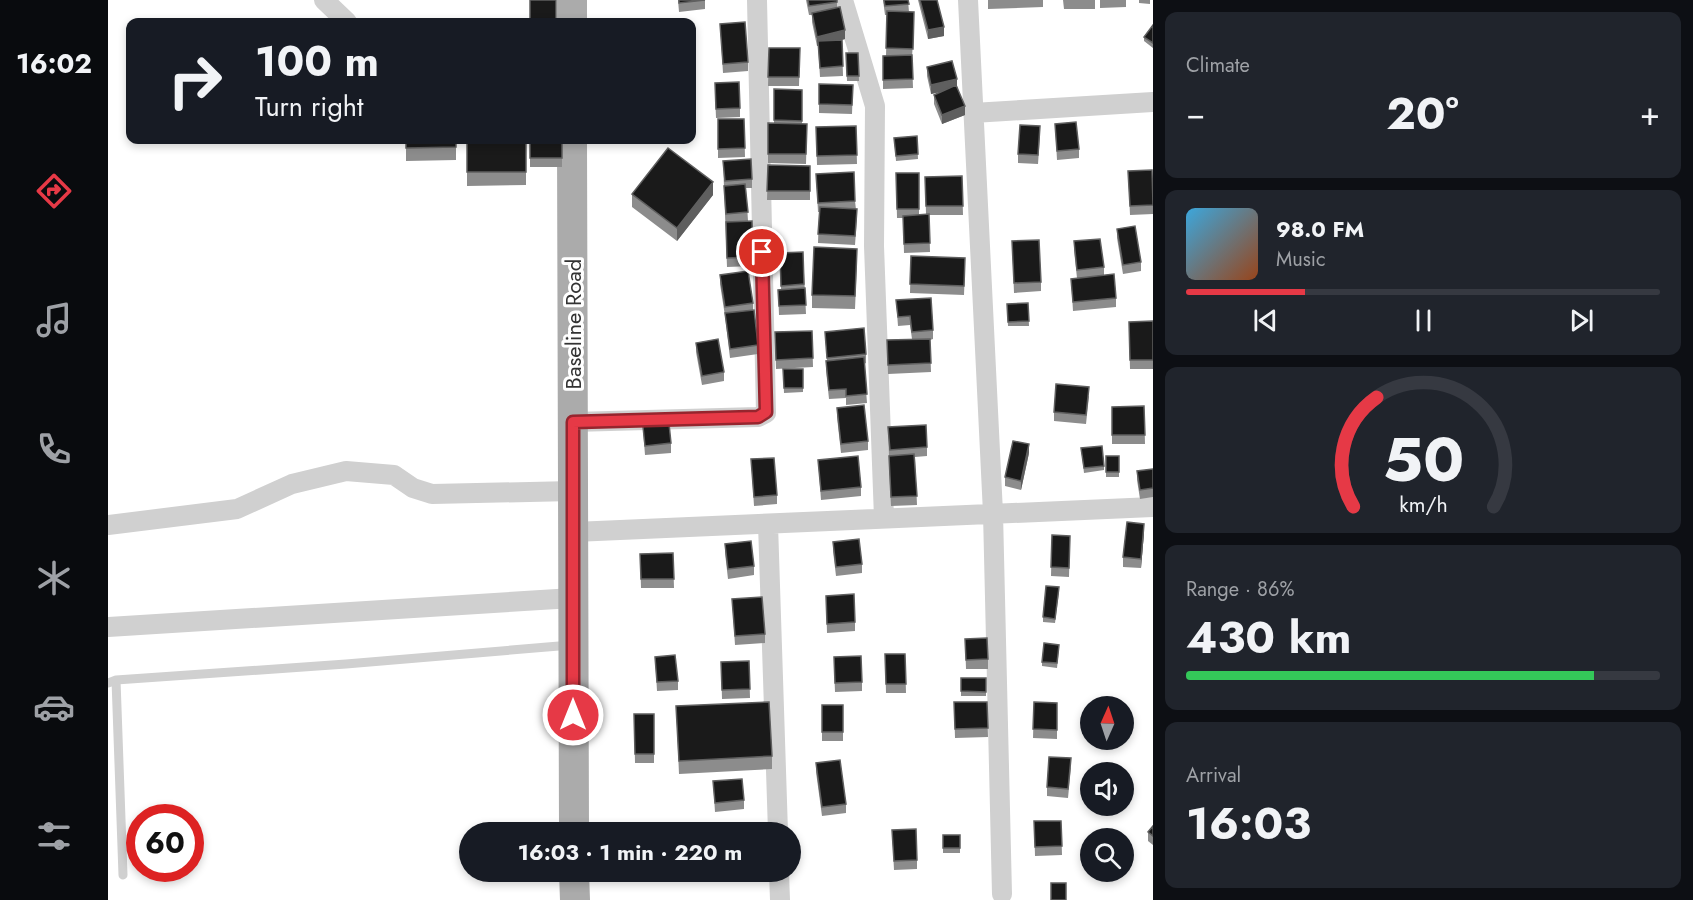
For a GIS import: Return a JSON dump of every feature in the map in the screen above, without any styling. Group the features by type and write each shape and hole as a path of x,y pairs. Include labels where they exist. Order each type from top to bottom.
{"main road":[{"path":"572,0 572,18"},
{"name":"Baseline Road","path":"572,144 574,822"},
{"path":"574,882 574,900"}],"street":[{"path":"324,0 343,18"},
{"path":"573,422 758,417 766,412 757,0"},
{"path":"843,0 875,106 874,246 884,518"},
{"path":"968,0 993,513 1002,894"},
{"path":"974,113 1153,102"},
{"path":"108,525 237,509 292,484 346,471 394,475 413,488 432,494 573,491"},
{"path":"574,532 1153,507"},
{"path":"768,524 778,822"},
{"path":"108,627 573,598"},
{"path":"779,882 780,900"}],"lane":[{"path":"123,875 112,682 573,645"}],"building":[{"path":"530,0 556,0 556,18 530,18"},
{"path":"679,0 705,0 679,3"},
{"path":"808,0 837,0 837,2 809,6"},
{"path":"884,0 908,0 909,4 885,6"},
{"path":"920,0 937,0 944,27 928,30"},
{"path":"840,7 845,30 817,37 812,13"},
{"path":"887,11 914,12 913,49 886,48"},
{"path":"745,22 748,62 723,64 720,24"},
{"path":"1153,25 1153,43 1144,37"},
{"path":"842,40 843,66 820,68 818,41"},
{"path":"769,48 800,48 799,77 768,77"},
{"path":"846,53 858,53 859,76 847,76"},
{"path":"912,55 913,79 883,80 883,56"},
{"path":"952,61 957,79 931,85 927,67"},
{"path":"739,82 740,108 716,109 715,83"},
{"path":"819,84 853,85 852,105 819,104"},
{"path":"956,85 965,106 942,115 934,95"},
{"path":"774,89 802,90 802,121 774,120"},
{"path":"718,119 744,119 745,148 718,149"},
{"path":"1076,122 1079,149 1057,151 1055,124"},
{"path":"768,123 807,124 806,154 768,154"},
{"path":"1020,125 1040,126 1038,155 1018,154"},
{"path":"856,126 857,155 817,156 816,127"},
{"path":"917,136 918,154 896,156 894,138"},
{"path":"406,144 456,144 456,147 406,148"},
{"path":"467,144 526,144 526,172 467,172"},
{"path":"530,144 562,144 562,158 530,158"},
{"path":"668,148 713,182 677,228 632,194"},
{"path":"751,159 752,179 725,181 723,161"},
{"path":"768,165 810,166 810,191 767,191"},
{"path":"1152,170 1153,205 1130,206 1128,171"},
{"path":"854,172 855,201 818,203 816,174"},
{"path":"896,173 919,173 919,209 897,209"},
{"path":"962,176 963,206 926,206 925,177"},
{"path":"745,184 748,212 726,214 724,186"},
{"path":"820,207 857,209 855,236 818,234"},
{"path":"929,214 930,243 904,244 903,216"},
{"path":"752,221 753,257 727,258 726,222"},
{"path":"1135,226 1141,262 1123,265 1117,229"},
{"path":"1100,239 1104,267 1077,270 1074,241"},
{"path":"1039,240 1041,282 1014,283 1012,241"},
{"path":"814,247 857,249 855,296 812,295"},
{"path":"803,252 804,284 781,286 780,253"},
{"path":"911,256 965,258 964,286 910,284"},
{"path":"748,271 753,303 725,307 720,275"},
{"path":"1114,274 1116,298 1073,302 1071,279"},
{"path":"805,288 806,305 779,306 778,290"},
{"path":"931,298 933,330 912,332 910,316 898,317 896,300"},
{"path":"1028,303 1029,321 1008,322 1007,304"},
{"path":"754,310 758,345 730,349 725,313"},
{"path":"1153,321 1153,360 1130,360 1129,322"},
{"path":"864,328 866,354 827,358 825,332"},
{"path":"812,331 813,358 776,360 775,332"},
{"path":"718,339 724,372 702,376 696,343"},
{"path":"930,339 931,363 888,365 887,340"},
{"path":"864,357 867,394 846,396 846,389 829,390 826,361"},
{"path":"783,369 803,369 803,388 784,388"},
{"path":"1056,384 1089,387 1086,415 1054,412"},
{"path":"864,405 868,441 841,444 837,408"},
{"path":"1144,406 1145,435 1112,435 1112,407"},
{"path":"668,414 671,443 645,446 642,417"},
{"path":"926,425 927,447 890,450 888,427"},
{"path":"1013,441 1029,444 1021,481 1005,477"},
{"path":"1102,446 1104,466 1084,468 1081,448"},
{"path":"914,454 917,496 891,497 889,456"},
{"path":"858,456 861,487 821,491 818,460"},
{"path":"1106,456 1119,456 1119,472 1106,472"},
{"path":"774,458 777,495 754,497 751,459"},
{"path":"1153,469 1153,488 1140,490 1137,471"},
{"path":"1127,522 1144,524 1141,559 1123,557"},
{"path":"1052,535 1070,536 1069,568 1051,567"},
{"path":"859,539 862,564 836,567 833,542"},
{"path":"751,541 754,566 728,569 725,544"},
{"path":"673,553 674,579 641,579 640,554"},
{"path":"1046,586 1059,587 1055,619 1043,617"},
{"path":"854,594 855,622 827,624 826,596"},
{"path":"762,597 765,634 735,636 732,599"},
{"path":"987,638 988,659 966,660 965,639"},
{"path":"1044,643 1059,645 1057,663 1042,662"},
{"path":"885,654 905,654 906,684 886,684"},
{"path":"675,655 678,681 657,682 655,657"},
{"path":"861,656 862,682 835,683 834,657"},
{"path":"749,661 750,689 722,690 721,662"},
{"path":"961,678 986,678 986,692 961,691"},
{"path":"769,702 772,756 679,761 676,706"},
{"path":"954,702 987,702 988,728 955,729"},
{"path":"1034,702 1057,703 1057,730 1033,729"},
{"path":"822,705 843,705 843,732 822,732"},
{"path":"634,714 654,714 654,754 635,754"},
{"path":"1049,757 1071,758 1068,789 1047,787"},
{"path":"840,760 846,804 822,807 816,763"},
{"path":"742,779 744,800 715,803 713,781"},
{"path":"1034,821 1061,821 1062,846 1035,847"},
{"path":"1153,826 1153,836 1148,832"},
{"path":"916,829 917,860 894,861 892,830"},
{"path":"943,835 960,835 960,848 943,848"},
{"path":"1051,883 1066,883 1066,900 1051,900"}],"route":[{"path":"573,715 573,422 758,417 766,412 762,252"}]}
